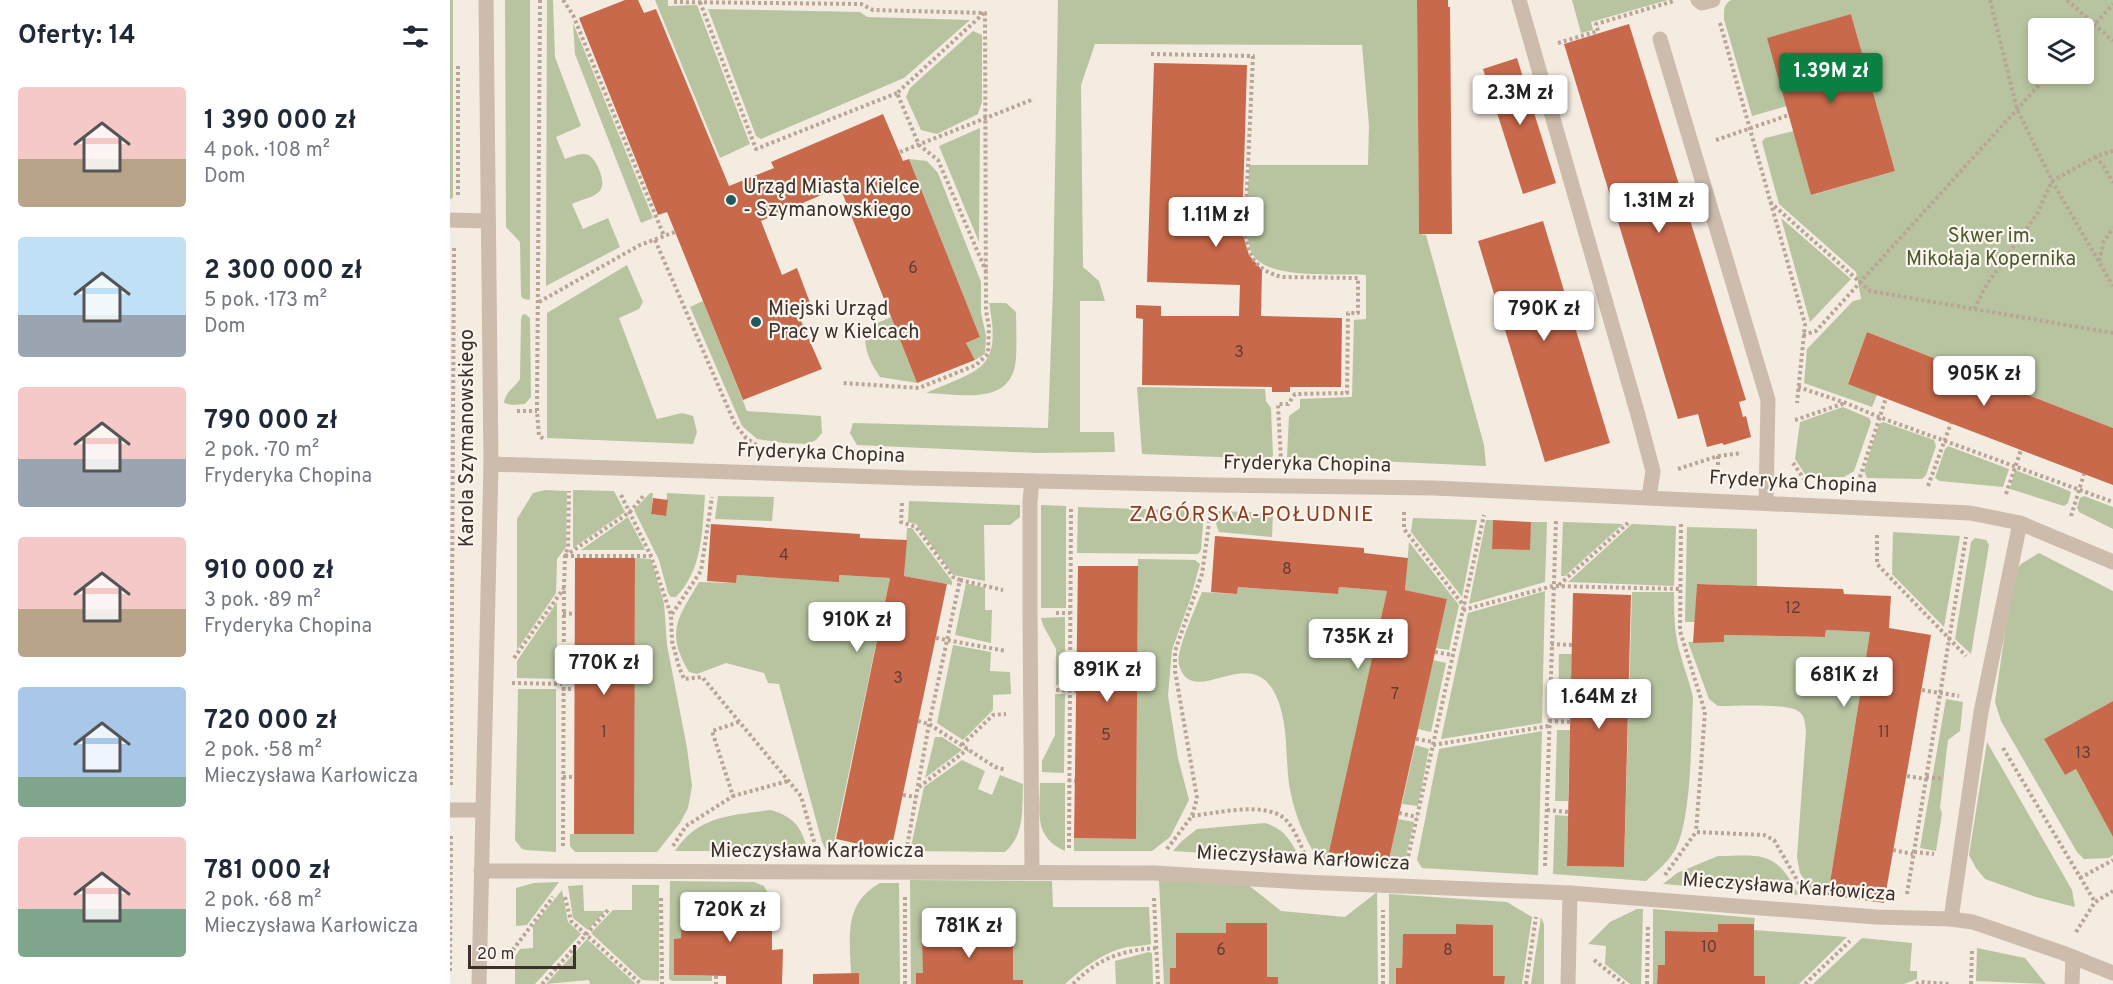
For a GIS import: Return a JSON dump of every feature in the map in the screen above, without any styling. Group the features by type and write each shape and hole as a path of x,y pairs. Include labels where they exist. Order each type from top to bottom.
{"street":[{"name":"Karola Szymanowskiego","path":"479,984 491,464 486,0"},
{"path":"1519,0 1653,471 1650,497"},
{"path":"1698,0 1702,3 1713,0"},
{"path":"1660,39 1768,400 1766,502"},
{"path":"454,220 488,221"},
{"name":"Fryderyka Chopina","path":"491,464 912,478 1434,488 1970,513 2020,523 2113,562"},
{"path":"1032,481 1030,501 1032,872"},
{"path":"1951,919 1981,712 2020,523"},
{"path":"450,810 482,810"},
{"name":"Mieczysława Karłowicza","path":"482,871 824,874 1155,873 1302,882 1570,893 1876,917 1951,919 1973,922 2113,973"},
{"path":"1568,984 1570,893"},
{"path":"2068,955 2072,984"}],"path":[{"path":"540,0 537,411 538,436 547,441"},
{"path":"563,0 573,15 664,236"},
{"path":"1533,50 1598,31 1596,24 1677,0"},
{"path":"1990,0 2017,109 2052,181 2113,286"},
{"path":"2067,0 2113,41"},
{"path":"674,2 861,4 873,10 985,13"},
{"path":"700,2 756,149 897,93 985,13"},
{"path":"2095,24 2113,4"},
{"path":"843,383 919,388 976,365 988,354 985,13"},
{"path":"1720,22 1805,324 1794,430"},
{"path":"1151,54 1253,56 1245,231 1250,253 1258,265 1271,274 1282,277 1358,278 1358,313 1348,313 1347,393 1295,394 1288,404 1278,404 1281,466"},
{"path":"451,789 454,220 458,58"},
{"path":"1803,335 1816,331 2040,84"},
{"path":"897,93 919,145 938,160 987,273"},
{"path":"900,152 1034,99"},
{"path":"1716,140 1789,115"},
{"path":"1974,309 1987,284 2037,214 2052,181 2113,151"},
{"path":"2095,158 2103,165 2113,183"},
{"path":"1770,201 1870,291 2113,333"},
{"path":"2099,261 2104,241 2113,228"},
{"path":"539,303 640,245 675,232"},
{"path":"655,240 735,424 746,438 760,448"},
{"path":"1798,387 2113,502"},
{"path":"1857,484 1886,398"},
{"path":"1795,420 1846,403"},
{"path":"515,411 537,411"},
{"path":"453,412 461,412"},
{"path":"1928,486 1951,423"},
{"path":"2006,494 2021,450"},
{"path":"1677,479 1678,469 1718,456 1719,479"},
{"path":"1790,459 1806,482"},
{"path":"2070,518 2084,474"},
{"path":"563,857 563,613 565,556 568,547 569,485"},
{"path":"618,488 651,556 671,615 672,641 684,679 702,676 801,796 816,848"},
{"path":"565,556 630,512 649,490"},
{"path":"902,496 901,522 916,527 953,577 985,586"},
{"path":"671,615 701,571 712,502"},
{"path":"1068,855 1071,502"},
{"path":"1177,837 1192,816 1197,798 1175,671 1175,651 1202,574 1212,506"},
{"path":"1404,511 1404,529 1464,608"},
{"path":"1405,871 1485,513"},
{"path":"1544,869 1551,645 1556,585 1556,516"},
{"path":"1556,585 1633,519"},
{"path":"1668,872 1696,832 1705,712 1680,631 1681,520"},
{"path":"1877,527 1877,564 1964,654"},
{"path":"1906,896 1964,549"},
{"path":"565,556 651,556"},
{"path":"905,857 929,724 960,580"},
{"path":"1464,608 1556,585 1679,589"},
{"path":"510,663 564,588"},
{"path":"563,613 575,614"},
{"path":"1071,616 1077,616"},
{"path":"936,638 1030,654"},
{"path":"1551,645 1572,645"},
{"path":"1435,652 1453,655"},
{"path":"510,683 562,686 574,689"},
{"path":"1069,690 1076,691"},
{"path":"1922,690 1955,695"},
{"path":"1981,712 2095,902"},
{"path":"962,745 993,715"},
{"path":"918,721 929,724 995,767 1014,772"},
{"path":"733,796 712,731 740,722"},
{"path":"1416,739 1434,744 1549,723 1570,722"},
{"path":"918,788 968,749"},
{"path":"1906,776 1944,779"},
{"path":"563,777 574,777"},
{"path":"1068,780 1075,781"},
{"path":"686,826 733,796 788,781"},
{"path":"903,795 916,797"},
{"path":"1192,816 1254,810 1271,811 1284,819 1294,831 1310,866"},
{"path":"1547,810 1568,812"},
{"path":"1399,813 1417,817"},
{"path":"450,972 451,831"},
{"path":"1696,832 1764,835 1774,840 1792,870"},
{"path":"1893,850 1913,854"},
{"path":"2080,878 2113,860"},
{"path":"1154,889 1158,984"},
{"path":"2068,955 2095,902 2113,891"},
{"path":"905,892 905,984"},
{"path":"509,956 556,893"},
{"path":"565,893 571,921 641,984"},
{"path":"662,896 662,984"},
{"path":"1383,906 1383,984"},
{"path":"1526,984 1538,906"},
{"path":"542,984 608,910"},
{"path":"1647,984 1648,920"},
{"path":"1805,984 1851,940"},
{"path":"1971,984 1972,941"},
{"path":"1073,984 1100,963 1118,954 1156,948"},
{"path":"716,976 716,984"},
{"path":"1916,984 1920,982 1950,984"}],"green space":[{"path":"450,0 453,0 453,198 450,199"},
{"path":"505,0 530,0 530,299 528,300 522,298 521,295 520,242 506,227"},
{"path":"547,0 553,0 555,57 581,126 556,137 565,159 580,154 591,157 597,165 602,181 599,192 572,204 583,229 608,218 620,247 546,286"},
{"path":"655,0 668,0 668,6 697,5 750,144 720,158"},
{"path":"1058,0 1417,0 1419,234 1426,235 1484,445 1486,466 1287,457 1289,416 1300,408 1300,399 1352,397 1354,320 1366,319 1366,275 1301,274 1268,267 1256,259 1250,248 1247,228 1249,165 1368,165 1369,126 1362,45 1095,44 1081,85 1083,267 1099,281 1105,301 1080,301 1080,432 1114,432 1115,452 1037,453 857,445 850,433 853,423 1048,428"},
{"path":"1572,0 1668,0 1591,22 1593,30 1581,33"},
{"name":"Skwer im. Mikołaja Kopernika","path":"1731,0 2113,0 2113,428 1867,332 1848,383 1877,395 1872,407 1804,383 1807,349 1853,301 1861,299 1856,272 1779,204 1762,142 1765,138 1794,131 1812,195 1895,171 1851,14 1768,38 1787,106 1752,116 1724,19 1724,8"},
{"path":"708,9 860,12 867,17 970,20 904,78 761,139 756,136"},
{"path":"573,23 653,218 641,223 575,54"},
{"path":"973,31 982,35 982,102 978,114 937,134 921,130 906,97 910,88"},
{"path":"980,128 979,242 939,146"},
{"path":"909,159 927,161 938,173 981,282 981,313 986,335 985,354 975,360 966,343 980,337"},
{"path":"1781,218 1851,279 1810,322"},
{"path":"627,265 643,302 639,309 619,318 657,419 682,413 693,416 697,432 693,444 547,438 547,313"},
{"path":"703,301 747,411 821,416 822,433 816,440 807,444 757,439 742,426 690,307"},
{"path":"989,303 1006,303 1016,312 1016,358 1013,374 1006,384 995,391 983,394 926,393 974,372 983,364 989,355 992,342"},
{"path":"525,314 530,318 531,397 525,404 512,405 504,403 506,395 520,379 521,320 522,315"},
{"path":"891,317 917,383 880,377 870,360 865,342 866,328"},
{"path":"1137,387 1265,389 1266,401 1271,408 1273,456 1269,459 1142,454"},
{"path":"1843,407 1869,418 1871,422 1854,471 1844,477 1811,477 1805,474 1795,459 1800,422"},
{"path":"1883,422 1934,440 1936,446 1926,475 1922,479 1867,478 1864,471 1879,424"},
{"path":"1948,446 2009,469 2003,487 1940,481 1935,478"},
{"path":"2015,470 2071,492 2068,503 2064,506 2010,489"},
{"path":"545,490 567,491 566,547 557,559 556,593 517,650 517,519 533,493"},
{"path":"573,490 614,491 625,512 573,548"},
{"path":"650,493 653,493 651,514 666,516 667,493 705,495 700,549 692,574 676,597 671,597 668,593 659,560 634,510"},
{"path":"718,496 774,497 772,521 715,519"},
{"path":"2084,496 2113,507 2113,529 2079,512 2077,508 2080,498"},
{"path":"909,501 1020,505 1020,517 1010,525 984,525 985,581 953,575 916,524 908,522"},
{"path":"1041,505 1066,506 1066,608 1041,608"},
{"path":"1078,507 1204,511 1201,550 1198,554 1077,553"},
{"path":"1219,511 1273,513 1272,537 1219,532 1216,516"},
{"path":"628,517 645,550 581,550"},
{"path":"1413,518 1477,520 1462,597 1411,532"},
{"path":"1486,520 1493,520 1492,549 1529,550 1531,522 1547,522 1545,582 1469,604"},
{"path":"1563,522 1623,524 1565,576 1561,576"},
{"path":"1632,524 1676,526 1674,586 1568,582"},
{"path":"1687,527 1757,529 1757,586 1697,584 1695,622 1685,622"},
{"path":"907,528 912,528 952,581 952,585 904,576"},
{"path":"1893,532 1960,536 1944,627 1892,574"},
{"path":"1975,538 1986,540 1989,545 1971,654 1955,639 1971,542"},
{"path":"1409,542 1459,605 1449,650 1436,648 1447,599 1405,590"},
{"path":"2039,553 2113,591 2113,701 2044,739 2065,775 2076,769 2113,837 2113,855 2109,858 2084,859 2077,852 2001,721 1995,702 2013,575 2021,564"},
{"path":"635,558 651,559 664,603 667,645 692,786 688,808 680,823 657,852 575,852 570,846 570,834 633,834"},
{"path":"1138,559 1195,560 1200,564 1172,650 1168,696 1178,758 1189,800 1170,837 1152,851 1074,851 1074,838 1136,839"},
{"path":"737,575 839,581 839,575 890,578 832,852 826,850 822,842 779,684 768,683 764,673 726,663 697,674 689,672 677,646 676,635 680,616 699,582 736,583"},
{"path":"966,583 985,588 985,610 992,610 991,643 955,635"},
{"path":"1238,587 1338,594 1339,587 1387,591 1330,852 1369,860 1368,865 1319,860 1309,843 1296,814 1291,794 1282,712 1273,690 1262,678 1249,673 1196,682 1186,677 1179,665 1183,640 1202,592 1237,594"},
{"path":"1545,591 1542,723 1441,739 1468,613"},
{"path":"1632,592 1674,592 1677,638 1693,698 1690,777 1681,836 1669,859 1646,881 1553,874 1555,815 1568,816 1567,866 1624,867"},
{"path":"557,602 557,679 517,678 517,661"},
{"path":"1065,617 1065,685 1056,685 1056,649 1041,618"},
{"path":"1826,630 1870,632 1828,895 1811,892 1800,873 1797,857 1806,732 1802,715 1792,708 1783,707 1718,706 1709,699 1688,642 1723,642 1724,635 1825,637"},
{"path":"953,645 991,652 990,671 1010,672 1011,694 993,695 993,710 963,740 937,723"},
{"path":"1559,654 1572,654 1570,714 1558,714"},
{"path":"1433,660 1446,663 1431,732 1418,729"},
{"path":"518,689 556,689 556,852 522,849 515,840"},
{"path":"1055,694 1065,694 1064,773 1042,772 1042,761 1055,735"},
{"path":"1946,699 1963,702 1960,731 1948,740 1940,808 1942,813 1936,851 1920,848"},
{"path":"1557,730 1570,730 1568,801 1555,801"},
{"path":"1542,731 1538,875 1422,868 1417,860 1439,749"},
{"path":"935,737 942,737 962,750 925,778"},
{"path":"1987,742 2072,890 2075,907 2036,897 1985,879 1969,855"},
{"path":"1415,745 1429,749 1418,806 1402,804"},
{"path":"962,760 985,771 978,789 992,795 1000,775 1023,784 1021,821 1016,838 1005,852 910,851 924,787"},
{"path":"1040,783 1065,783 1065,851 1048,839 1040,823"},
{"path":"771,810 786,816 796,824 808,851 675,851 694,830 705,824 730,816"},
{"path":"1398,819 1414,822 1404,865 1388,864"},
{"path":"1265,823 1287,836 1300,859 1173,851 1197,829"},
{"path":"1747,855 1767,859 1783,870 1799,895 1663,884 1677,873 1718,856"},
{"path":"910,880 1052,881 1053,907 1149,907 1151,944 1118,949 1086,967 1065,984 1023,984 1023,980 1013,980 1013,928 974,928 974,937 923,937 923,973 916,973 916,984 911,984"},
{"path":"1159,880 1247,884 1281,911 1345,917 1377,892 1378,984 1278,984 1278,977 1267,977 1226,933 1176,934 1176,968 1170,969 1170,984 1164,984"},
{"path":"670,881 754,882 764,886 770,897 734,897 734,906 682,906 681,938 674,939 674,975 712,976 712,981 672,981 669,979"},
{"path":"559,882 527,925 516,926 516,888 534,883"},
{"path":"880,883 899,883 900,984 859,984 859,974 851,973 851,922 860,901 868,891"},
{"path":"583,885 584,911 605,911 588,930 573,918 568,886"},
{"path":"632,885 659,885 659,981 642,980 591,933 613,910 632,910"},
{"path":"562,890 568,922 581,934 535,984 515,984 515,957 520,949 533,948 533,926"},
{"path":"1389,894 1507,902 1532,917 1522,984 1504,984 1504,976 1493,976 1493,925 1456,924 1456,934 1403,934 1402,968 1396,968 1396,984 1389,984"},
{"path":"1637,909 1643,909 1641,984 1630,984 1605,964 1606,946 1588,944 1610,922"},
{"path":"1653,909 1755,918 1754,924 1718,924 1718,932 1665,931 1665,965 1658,965 1657,984 1653,984"},
{"path":"1541,917 1544,924 1544,984 1531,984"},
{"path":"1754,930 1847,937 1799,984 1765,984 1765,976 1754,976"},
{"path":"1862,938 1912,943 1910,971 1917,971 1917,979 1904,984 1813,984"},
{"path":"587,939 636,984 590,984 589,980 546,984"},
{"path":"1977,948 2025,958 2046,984 1976,981"},
{"path":"1152,953 1153,984 1116,984 1115,961"}],"building":[{"name":"Urząd Miasta Kielce - Szymanowskiego","path":"625,0 638,0 644,13 656,9 729,186 774,168 771,162 883,114 903,161 909,159 980,337 966,343 975,360 917,383 840,187 761,221 782,275 797,268 812,308 798,314 822,369 743,400 667,212 658,215 579,18"},
{"path":"1417,0 1448,0 1448,7 1450,7 1452,234 1419,234"},
{"path":"1851,14 1895,171 1811,195 1767,38"},
{"path":"1629,24 1746,400 1739,402 1743,417 1746,416 1751,437 1724,445 1722,443 1707,447 1698,414 1678,419 1564,44"},
{"path":"1517,58 1556,183 1523,194 1483,69"},
{"path":"1154,63 1247,65 1242,232 1249,255 1262,270 1261,316 1342,318 1341,387 1290,387 1290,392 1272,392 1272,387 1142,385 1143,319 1136,318 1136,305 1161,306 1161,316 1239,316 1240,285 1147,282"},
{"path":"1543,221 1610,443 1545,462 1478,241"},
{"path":"1867,332 2113,428 2113,485 1848,384"},
{"path":"653,498 668,500 666,516 651,514"},
{"path":"1493,520 1531,522 1530,550 1492,549"},
{"path":"711,524 860,534 860,538 907,540 904,576 947,584 891,851 836,839 890,578 839,575 839,582 737,575 736,583 707,581"},
{"path":"1215,536 1364,548 1364,553 1408,558 1405,590 1447,599 1388,864 1329,852 1387,591 1339,587 1338,594 1238,587 1237,594 1211,592"},
{"path":"575,558 635,558 634,834 574,834"},
{"path":"1078,566 1138,566 1136,839 1074,838"},
{"path":"1697,584 1843,589 1844,594 1891,596 1889,628 1931,635 1884,903 1828,895 1870,632 1826,630 1825,637 1724,635 1724,642 1693,643"},
{"path":"1573,593 1631,595 1624,867 1567,866"},
{"path":"2113,701 2113,837 2076,769 2065,775 2044,739"},
{"path":"734,897 772,897 772,950 783,949 782,984 726,984 726,976 674,975 674,939 681,938 682,906 734,906"},
{"path":"1226,923 1267,923 1267,977 1278,977 1278,984 1170,984 1170,968 1176,968 1176,933 1226,933"},
{"path":"1456,924 1493,925 1493,976 1505,976 1504,984 1396,984 1396,968 1402,968 1403,934 1456,934"},
{"path":"1718,924 1754,924 1754,976 1765,976 1765,984 1657,984 1658,965 1665,965 1665,931 1718,932"},
{"path":"974,928 1013,928 1013,980 1023,980 1023,984 916,984 916,973 923,973 922,937 974,937"},
{"path":"859,973 859,984 813,984 813,974"}],"place":[{"name":"Urząd Miasta Kielce - Szymanowskiego","path":"731,200"},
{"name":"Miejski Urząd Pracy w Kielcach","path":"756,322"}],"district":[{"name":"ZAGÓRSKA-POŁUDNIE","path":"1252,515"}]}
